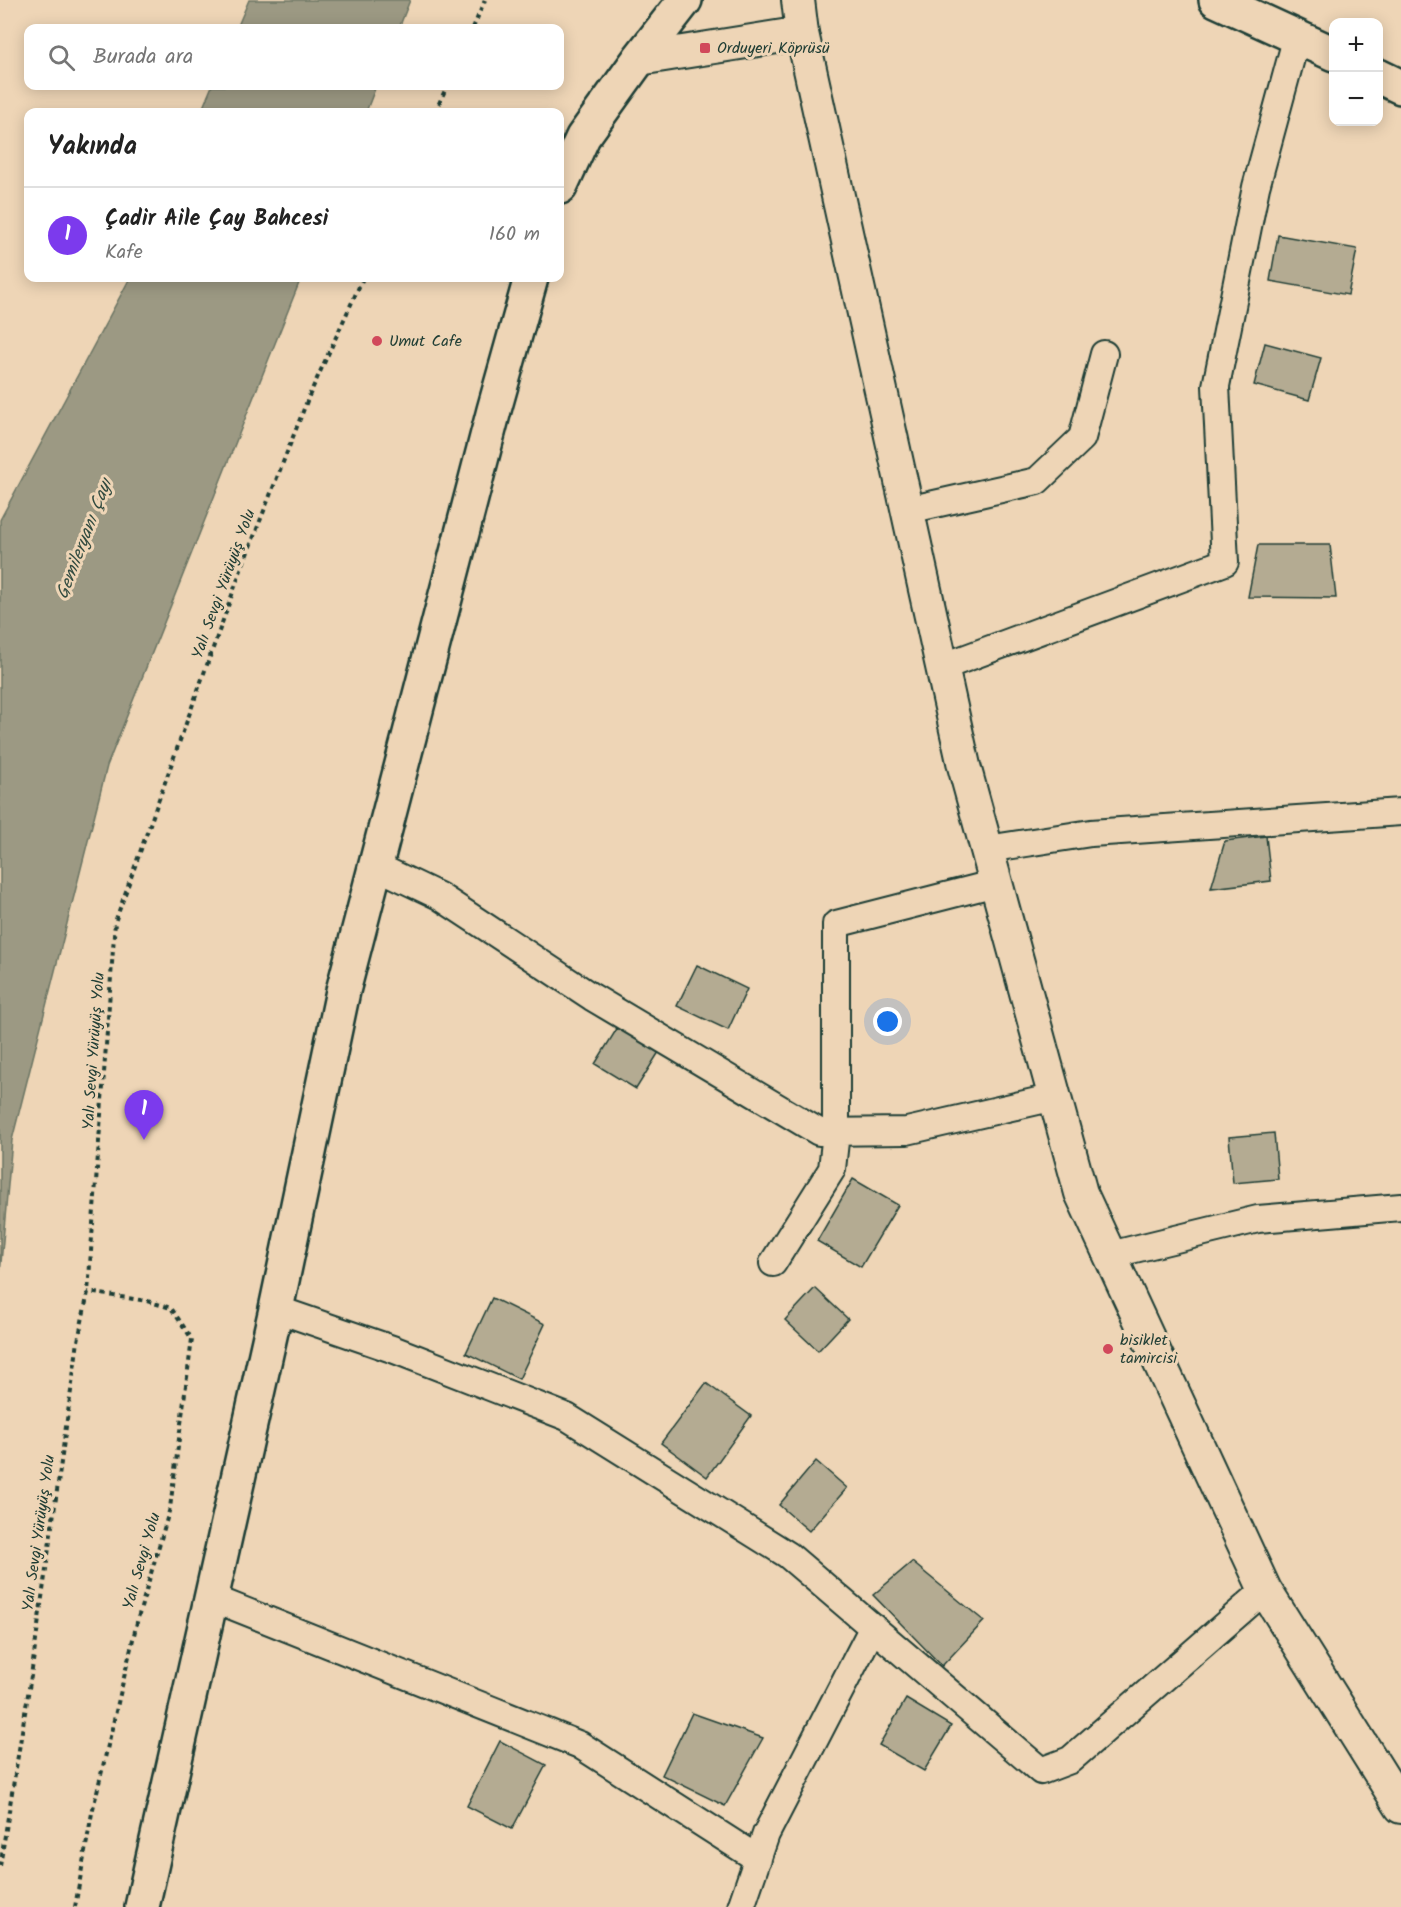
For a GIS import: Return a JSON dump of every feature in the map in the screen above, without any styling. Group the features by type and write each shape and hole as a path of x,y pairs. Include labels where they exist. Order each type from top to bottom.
{"main road":[{"path":"564,178 583,137 685,0"},
{"path":"1216,0 1329,52"},
{"path":"1383,78 1401,87"},
{"path":"142,1907 276,1309 343,991 491,421 530,282"}],"street":[{"path":"798,0 802,33 964,766 1081,1193 1265,1590 1401,1807"},
{"path":"639,59 802,33"},
{"path":"942,667 1225,562 1216,387 1256,187 1297,36"},
{"path":"908,510 1037,481 1082,438 1104,354"},
{"path":"987,849 1091,833 1401,812"},
{"path":"376,866 439,896 592,997 819,1132 907,1131 1055,1097"},
{"path":"773,1263 832,1169 836,1132 836,924 996,883"},
{"path":"1110,1255 1258,1220 1401,1207"},
{"path":"276,1309 395,1350 567,1417 788,1555 1041,1771 1070,1760 1265,1590"},
{"path":"212,1598 580,1745 758,1858"},
{"path":"741,1907 766,1834 873,1627"}],"path":[{"path":"475,24 485,0"},
{"path":"437,108 445,90"},
{"name":"Yalı Sevgi Yürüyüş Yolu","path":"0,1866 31,1676 78,1341 88,1292 115,922 242,567 309,396 361,282"},
{"name":"Yalı Sevgi Yolu","path":"75,1907 92,1813 138,1618 170,1508 192,1339 171,1308 147,1300 88,1292"}],"water":[{"path":"249,0 410,0 401,24 239,24"},
{"path":"210,90 374,90 368,108 203,108"},
{"name":"Gemileryanı Çayı","path":"128,282 299,282 107,766 12,1140 0,1274 0,520"}],"building":[{"path":"1278,235 1357,249 1348,295 1270,281"},
{"path":"1265,343 1321,358 1309,400 1254,385"},
{"path":"1258,545 1330,545 1336,598 1248,597"},
{"path":"1266,836 1271,881 1211,888 1225,841"},
{"path":"697,965 747,989 728,1030 677,1006"},
{"path":"618,1027 659,1052 636,1089 595,1064"},
{"path":"1274,1133 1278,1179 1233,1183 1229,1137"},
{"path":"853,1179 898,1205 861,1267 817,1241"},
{"path":"815,1288 848,1319 818,1351 785,1320"},
{"path":"492,1298 545,1324 519,1379 466,1353"},
{"path":"706,1383 751,1416 707,1477 661,1443"},
{"path":"816,1461 847,1488 809,1531 779,1505"},
{"path":"912,1562 984,1621 942,1666 873,1595"},
{"path":"906,1699 951,1726 924,1771 879,1745"},
{"path":"692,1713 763,1738 725,1806 662,1775"},
{"path":"500,1741 546,1765 512,1829 467,1806"}],"place":[{"name":"Orduyeri Köprüsü","path":"705,48"},
{"name":"Umut Cafe","path":"377,341"},
{"name":"Çadir Aile Çay Bahcesi","path":"144,1140"},
{"name":"bisiklet tamircisi","path":"1108,1349"}]}
